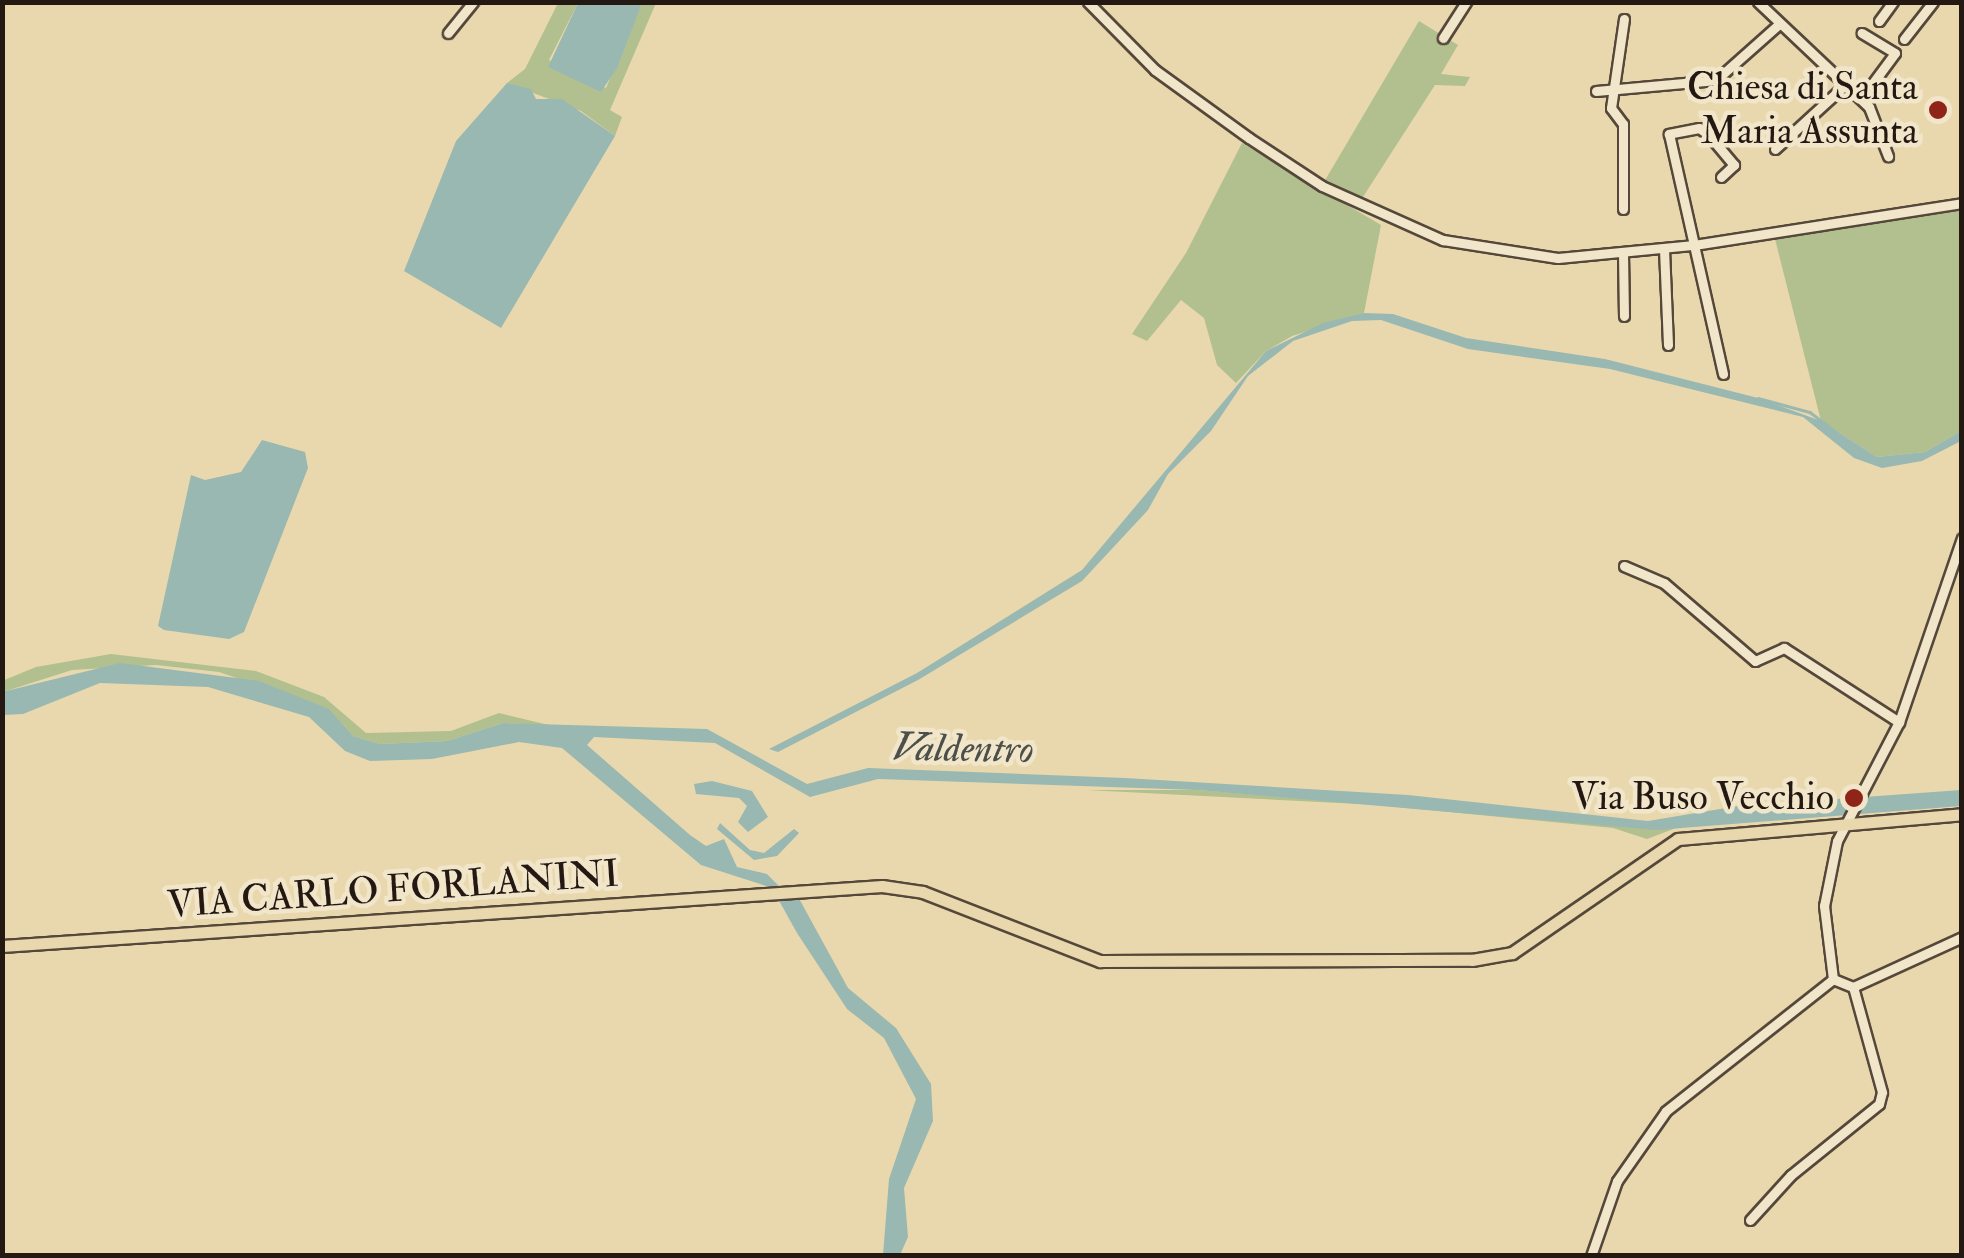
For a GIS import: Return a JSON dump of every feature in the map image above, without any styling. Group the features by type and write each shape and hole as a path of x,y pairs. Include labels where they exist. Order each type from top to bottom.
{"main road":[{"path":"1846,820 1962,814"},
{"name":"VIA CARLO FORLANINI","path":"2,946 781,893 910,889 1100,961 1472,960 1512,953 1668,842 1846,820"}],"street":[{"path":"448,34 473,2"},
{"path":"1088,2 1155,70 1322,186 1443,240 1518,256 1623,253 1694,246 1962,204"},
{"path":"1443,38 1466,2"},
{"path":"1758,2 1874,114 1888,156"},
{"path":"1879,21 1892,2"},
{"path":"1904,40 1933,2"},
{"path":"1623,209 1623,124 1611,108 1624,19"},
{"path":"1596,91 1716,80 1778,25"},
{"path":"1860,99 1895,53 1862,33"},
{"path":"1775,148 1845,85"},
{"path":"1722,176 1734,165 1708,134 1699,128 1669,134 1723,374"},
{"path":"1664,249 1668,345"},
{"path":"1623,253 1624,316"},
{"path":"1832,979 1824,906 1846,820 1900,722 1962,538"},
{"path":"1624,566 1664,582 1755,661 1784,648 1900,722"},
{"path":"1832,979 1852,987 1962,937"},
{"path":"1591,1256 1617,1181 1666,1111 1832,979"},
{"path":"1750,1220 1791,1175 1879,1104 1882,1092 1852,987"}],"green space":[{"path":"558,3 578,3 549,60 606,88 642,3 656,3 610,110 622,117 615,136 581,111 507,83 525,69"},
{"path":"1419,21 1458,45 1441,74 1470,77 1465,86 1435,85 1361,200 1324,182"},
{"path":"1242,143 1381,225 1364,313 1292,336 1266,351 1236,383 1217,365 1204,318 1181,300 1147,341 1132,334 1186,253"},
{"path":"1961,208 1961,431 1925,452 1877,457 1821,421 1775,239"},
{"path":"111,654 256,671 324,697 366,733 451,731 499,713 553,726 503,723 447,741 380,744 353,736 328,709 219,672 156,665 72,670 3,692 2,681 36,667"},
{"path":"1086,790 1197,790 1676,828 1647,839 1613,828 1377,805"}],"water":[{"path":"578,3 642,3 617,68 601,92 548,67"},
{"path":"507,83 531,89 536,99 562,99 615,136 501,328 404,271 456,141"},
{"path":"1364,313 1393,314 1466,338 1605,359 1758,398 1821,421 1877,457 1925,452 1961,431 1961,441 1922,461 1882,468 1854,458 1803,417 1610,369 1468,349 1381,320 1352,321 1293,341 1248,376 1211,431 1168,474 1148,510 1082,581 918,680 778,752 769,749 917,673 1082,570 1266,351 1323,323"},
{"path":"262,440 305,452 308,468 244,632 229,639 164,630 158,626 191,475 205,480 241,472"},
{"path":"120,663 259,681 329,709 353,736 380,744 447,741 503,723 707,729 807,784 868,768 1125,778 1408,795 1648,821 1738,806 1961,790 1961,806 1656,830 1197,790 878,779 810,797 715,743 594,737 587,745 690,835 706,846 724,839 737,867 767,874 779,886 766,886 701,865 562,748 519,742 432,759 370,761 345,751 309,717 208,687 100,683 23,714 3,715 2,692"},
{"path":"712,781 752,791 768,817 748,832 738,822 747,806 739,798 696,794 694,784"},
{"path":"720,823 750,850 764,853 794,829 799,833 777,856 754,860 717,829"},
{"path":"796,893 848,988 896,1028 931,1084 933,1121 904,1188 908,1237 900,1255 883,1255 889,1179 916,1099 884,1038 847,1009 777,897"}],"waterway":[{"path":"1758,398 1810,412 1844,438"}],"place":[{"name":"Chiesa di Santa Maria Assunta","path":"1938,110"},
{"name":"Via Buso Vecchio","path":"1854,798"}],"water label":[{"name":"Valdentro","path":"963,749"}]}
